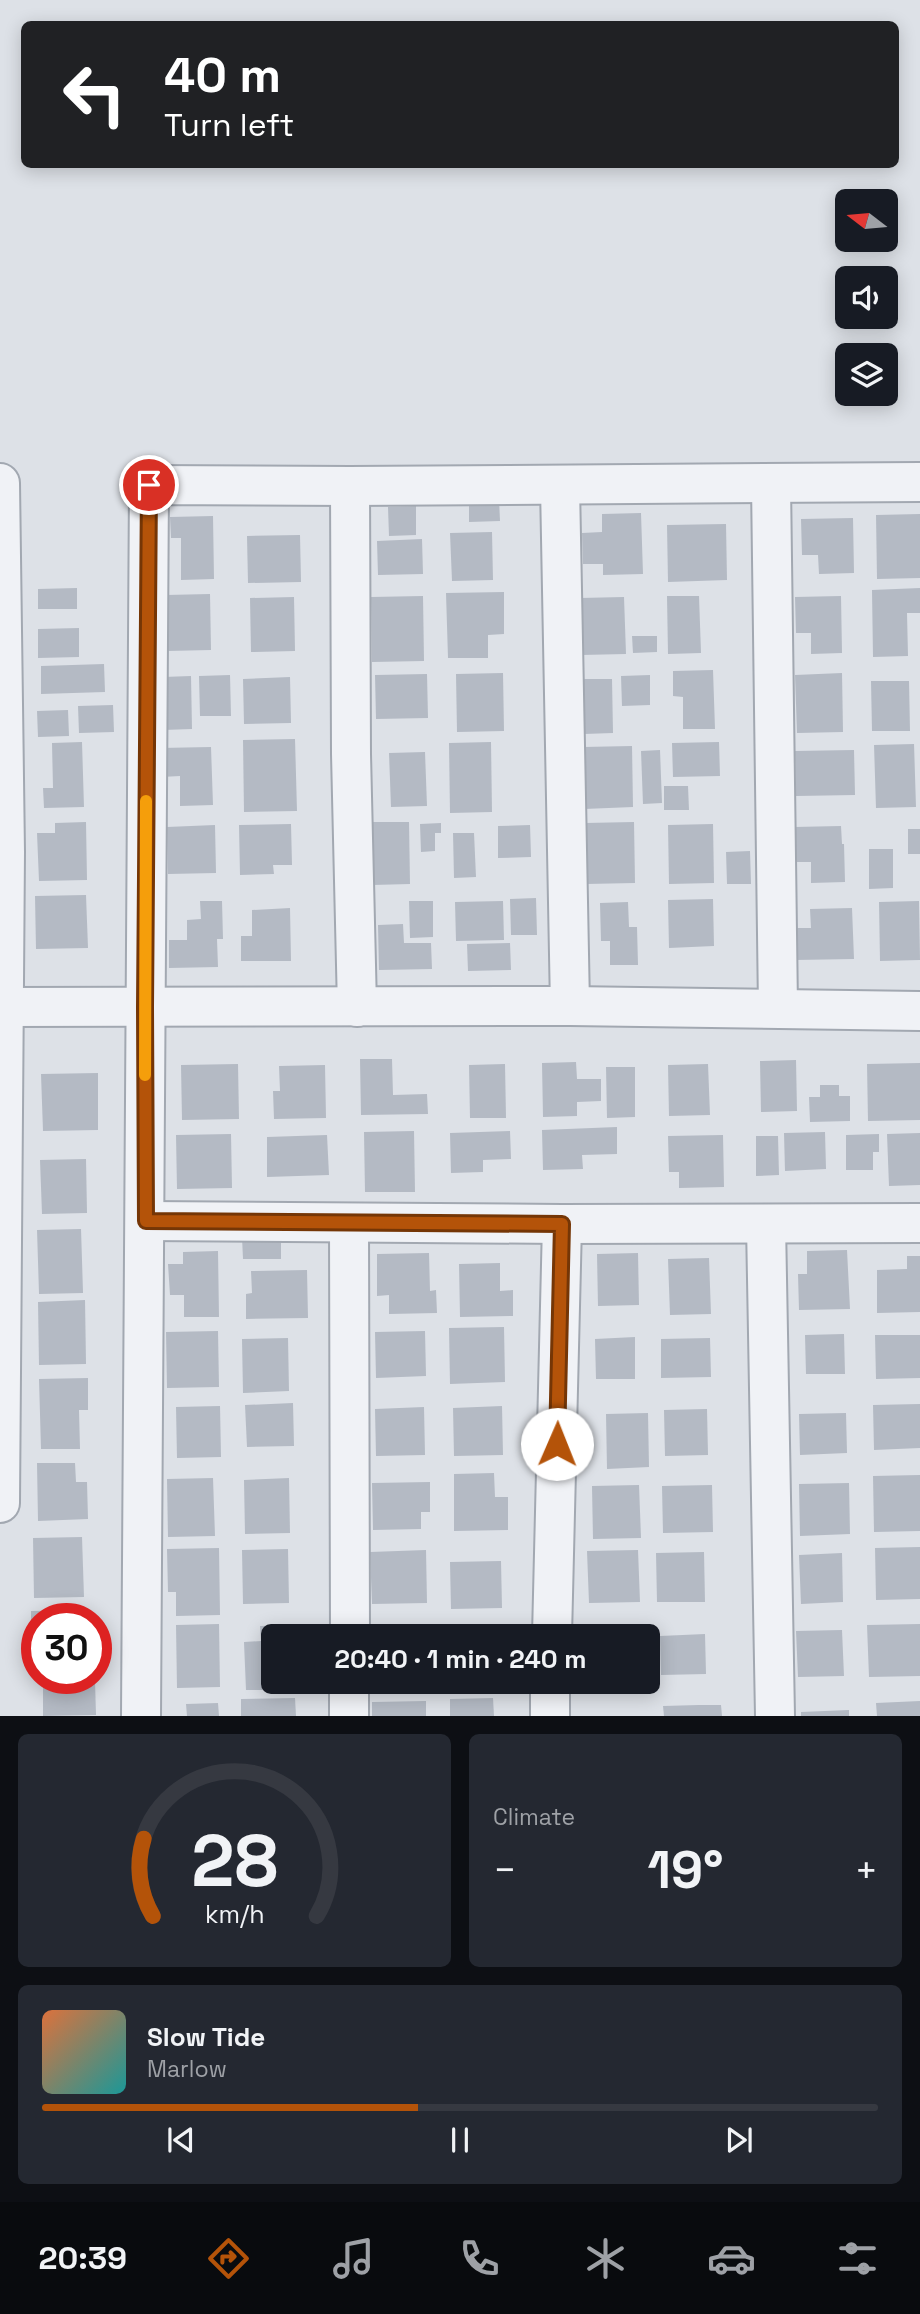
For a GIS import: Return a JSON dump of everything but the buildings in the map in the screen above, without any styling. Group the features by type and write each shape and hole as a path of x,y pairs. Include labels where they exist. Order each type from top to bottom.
{"street":[{"path":"141,1716 149,485 560,486 920,482"},
{"path":"0,483 3,852 0,1503"},
{"path":"771,484 778,1008"},
{"path":"350,486 351,754 357,1007"},
{"path":"560,486 570,1006"},
{"path":"3,1007 570,1006 920,1011"},
{"path":"146,1221 920,1223"},
{"path":"349,1223 350,1624"},
{"path":"552,1624 562,1224"},
{"path":"766,1224 775,1716"},
{"path":"349,1694 349,1716"},
{"path":"550,1694 550,1716"}],"slow traffic":[{"path":"145,1075 146,801"}],"route":[{"path":"149,485 146,1221 562,1224 557,1444"}]}
